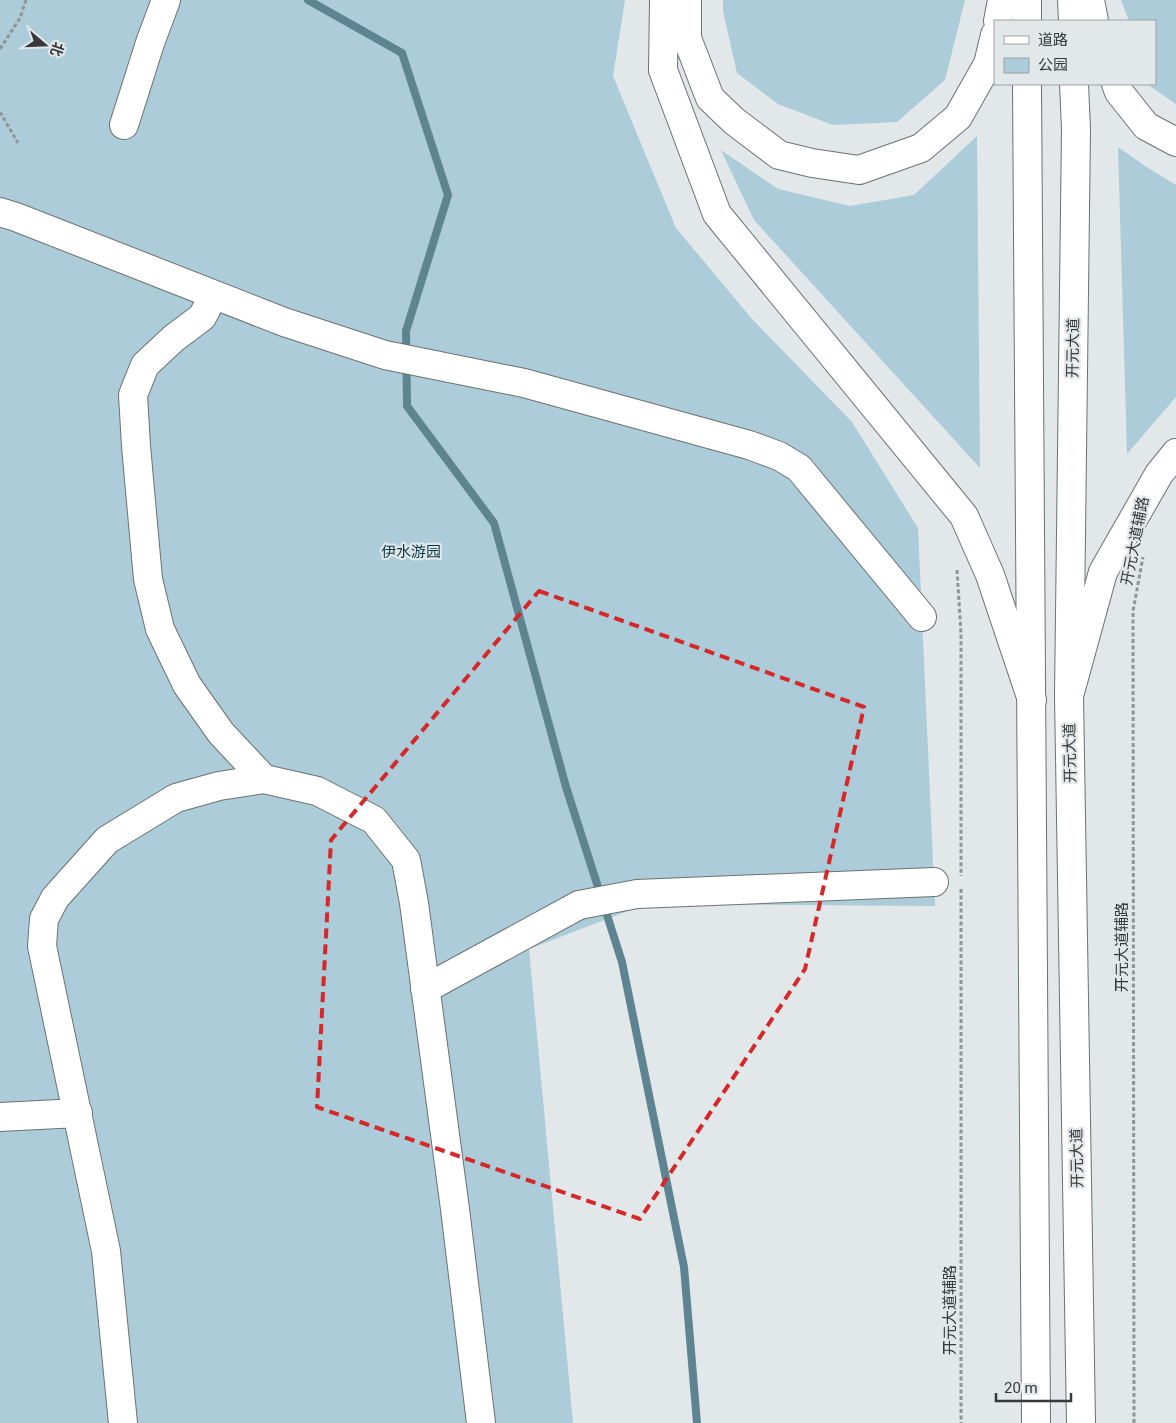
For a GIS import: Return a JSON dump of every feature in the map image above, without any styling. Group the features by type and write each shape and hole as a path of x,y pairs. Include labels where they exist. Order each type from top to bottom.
{"main road":[{"path":"124,124 166,0"},
{"path":"664,0 663,70 717,214 964,516 990,575 1032,700"},
{"path":"687,0 687,38 710,98 734,121 779,155 812,163 859,170 921,148 958,117 988,64 994,39"},
{"path":"998,20 1002,0"},
{"path":"1027,0 1027,20"},
{"path":"1072,0 1073,20"},
{"path":"1090,0 1094,20"},
{"path":"1027,85 1036,1423"},
{"name":"开元大道","path":"1074,85 1076,129 1069,696 1081,1423"},
{"path":"1116,85 1119,92 1146,126 1176,142"},
{"path":"0,212 284,322 385,355 524,383 749,445 779,456 799,468 922,617"},
{"path":"214,295 202,316 174,338 145,365 133,395 148,579 160,629 187,684 221,733 264,779"},
{"path":"1069,696 1103,572 1159,474 1176,453"},
{"path":"123,1423 106,1251 42,946 44,919 55,898 107,840 176,798 219,786 264,779 317,791 374,820 406,860 426,989 482,1423"},
{"path":"426,989 579,905 625,895 934,882"},
{"path":"0,1117 78,1113"}],"path":[{"path":"0,49 20,18 26,0"},
{"path":"0,112 18,143"},
{"name":"开元大道辅路","path":"1134,1423 1133,611 1144,552"},
{"name":"开元大道辅路","path":"957,564 960,633 961,1423"}],"highlighted area":[{"path":"539,591 864,707 805,969 640,1219 317,1107 331,840"}],"green space":[{"name":"伊水游园","path":"0,0 625,0 613,76 676,228 752,319 852,422 918,528 935,906 646,904 529,949 573,1423 0,1423"},
{"path":"723,0 965,0 945,80 897,122 833,125 778,104 737,73 723,11"},
{"path":"1121,0 1176,0 1176,104 1150,85 1156,85 1156,20 1129,20"},
{"path":"977,136 980,468 754,220 721,150 778,189 850,206 914,195"},
{"path":"1118,147 1176,185 1176,397 1127,454"}],"waterway":[{"path":"308,0 402,53 448,195 406,331 407,406 494,523 566,787 622,962 684,1267 697,1423"}]}
